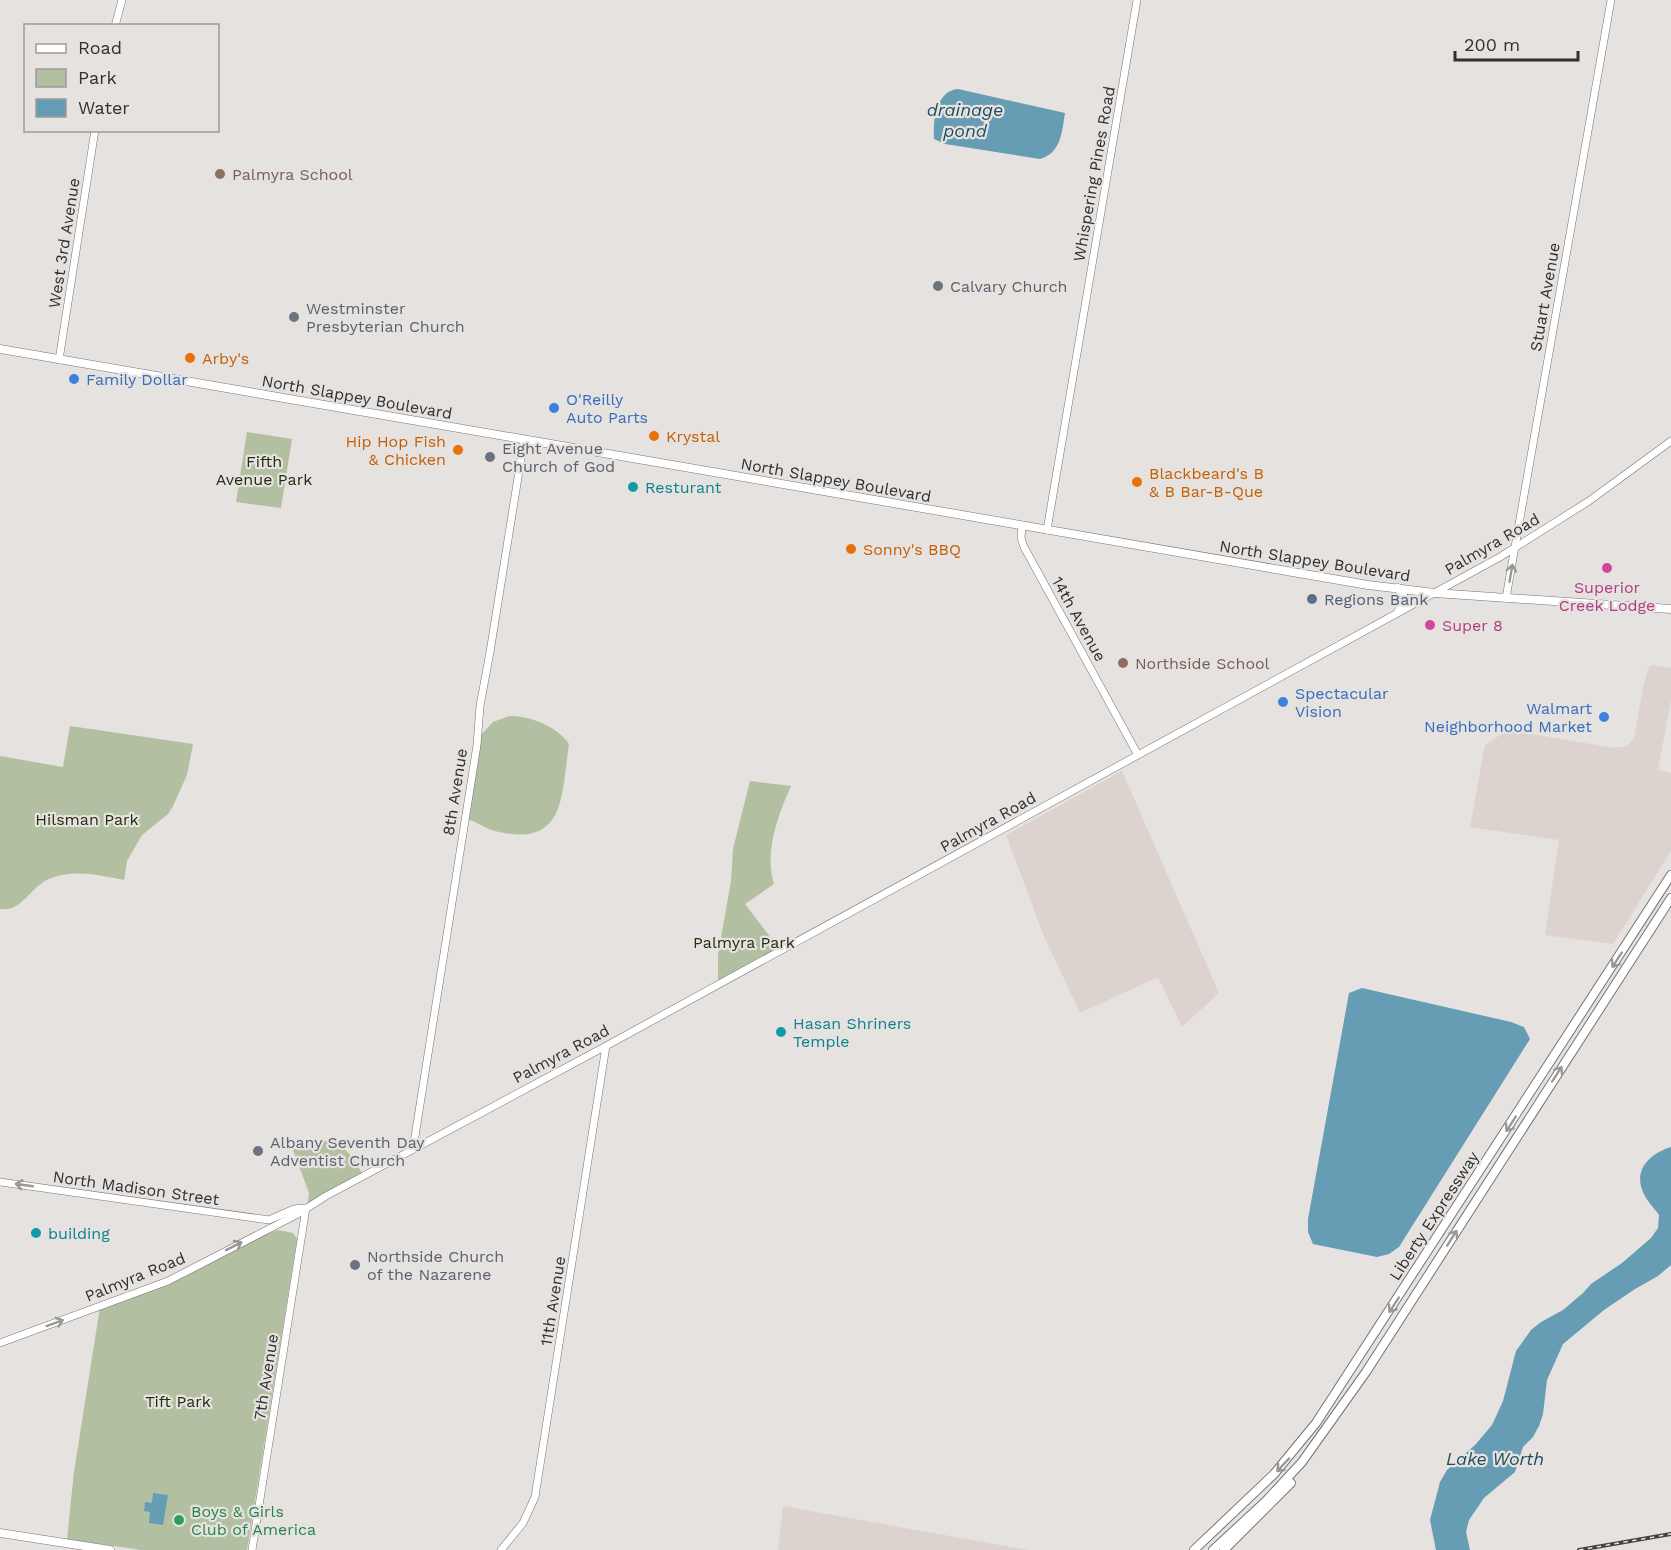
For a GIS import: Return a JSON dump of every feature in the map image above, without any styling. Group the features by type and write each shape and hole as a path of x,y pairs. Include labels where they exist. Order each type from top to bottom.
{"highway":[{"path":"1634,932 1671,867"},
{"name":"Liberty Expressway","path":"1194,1550 1262,1487 1287,1461 1317,1423 1671,875"},
{"name":"Liberty Expressway","path":"1213,1550 1266,1501 1302,1462 1366,1372 1671,898"},
{"path":"1224,1550 1278,1498 1321,1447 1366,1372"}],"main road":[{"name":"North Slappey Boulevard","path":"0,350 1290,572 1435,593 1671,609"},
{"path":"1398,588 1404,603 1398,612"},
{"path":"0,1533 111,1550"}],"street":[{"path":"116,24 122,0"},
{"name":"Whispering Pines Road","path":"1047,530 1137,0"},
{"name":"Stuart Avenue","path":"1506,598 1611,0"},
{"name":"West 3rd Avenue","path":"59,360 95,132"},
{"name":"8th Avenue","path":"412,1149 477,745 480,706 524,440"},
{"name":"Palmyra Road","path":"0,1343 168,1281 296,1215 412,1149 606,1046 1515,548 1589,501 1671,441"},
{"name":"14th Avenue","path":"1022,526 1021,538 1024,547 1138,755"},
{"name":"11th Avenue","path":"501,1550 523,1523 535,1497 606,1046"},
{"name":"North Madison Street","path":"0,1182 269,1220"},
{"name":"Palmyra Road","path":"269,1220 294,1209 306,1208"},
{"name":"7th Avenue","path":"252,1550 306,1208"}],"shaded area":[{"path":"1652,665 1671,668 1671,700 1658,770 1671,773 1671,851 1613,944 1545,935 1559,840 1470,827 1485,745 1508,730 1614,748 1627,746 1634,738 1643,688 1648,668"},
{"path":"1122,771 1219,993 1182,1027 1158,977 1080,1013 1043,934 1006,835"},
{"path":"783,1506 1028,1550 778,1550"}],"green space":[{"name":"Fifth Avenue Park","path":"247,432 292,439 281,508 236,502"},
{"path":"509,716 542,723 558,732 569,744 561,799 556,813 548,825 536,832 519,835 495,831 465,819 479,737 493,722"},
{"name":"Hilsman Park","path":"70,726 193,744 187,775 168,814 142,835 127,861 124,880 84,874 54,877 39,885 14,907 0,909 0,756 63,767"},
{"name":"Palmyra Park","path":"750,781 791,786 774,834 771,872 774,884 745,904 780,950 718,985 718,955 731,881 733,849"},
{"path":"316,1140 334,1143 346,1150 364,1176 307,1207 309,1193 292,1147"},
{"name":"Tift Park","path":"278,1230 293,1233 297,1239 247,1550 141,1550 67,1539 74,1472 100,1307 169,1281 239,1244"}],"water":[{"name":"drainage pond","path":"958,89 1065,113 1056,147 1040,159 945,144 934,139 935,115 940,101 951,91"},
{"path":"1362,988 1511,1022 1524,1027 1530,1039 1399,1247 1389,1254 1377,1257 1313,1244 1308,1232 1308,1219 1349,993"},
{"name":"Lake Worth","path":"1671,1147 1671,1265 1658,1276 1604,1310 1563,1344 1547,1380 1543,1414 1539,1426 1533,1437 1523,1447 1515,1472 1484,1498 1469,1520 1466,1532 1470,1550 1436,1550 1430,1520 1440,1482 1447,1470 1475,1445 1492,1425 1503,1401 1516,1351 1531,1330 1563,1310 1591,1284 1622,1263 1651,1238 1658,1228 1659,1215 1644,1195 1640,1176 1642,1169 1651,1158"},
{"path":"153,1493 168,1495 163,1525 149,1523 150,1512 144,1511 145,1502 152,1503"}],"railway":[{"path":"1579,1550 1671,1534"}],"place":[{"name":"Palmyra School","path":"220,174"},
{"name":"Calvary Church","path":"938,286"},
{"name":"Westminster Presbyterian Church","path":"294,317"},
{"name":"Arby's","path":"190,358"},
{"name":"Family Dollar","path":"74,379"},
{"name":"O'Reilly Auto Parts","path":"554,408"},
{"name":"Krystal","path":"654,436"},
{"name":"Hip Hop Fish & Chicken","path":"458,450"},
{"name":"Eight Avenue Church of God","path":"490,457"},
{"name":"Blackbeard's B & B Bar-B-Que","path":"1137,482"},
{"name":"Resturant","path":"633,487"},
{"name":"Sonny's BBQ","path":"851,549"},
{"name":"Superior Creek Lodge","path":"1607,568"},
{"name":"Regions Bank","path":"1312,599"},
{"name":"Super 8","path":"1430,625"},
{"name":"Northside School","path":"1123,663"},
{"name":"Spectacular Vision","path":"1283,702"},
{"name":"Walmart Neighborhood Market","path":"1604,717"},
{"name":"Hasan Shriners Temple","path":"781,1032"},
{"name":"Albany Seventh Day Adventist Church","path":"258,1151"},
{"name":"building","path":"36,1233"},
{"name":"Northside Church of the Nazarene","path":"355,1265"},
{"name":"Boys & Girls Club of America","path":"179,1520"}]}
